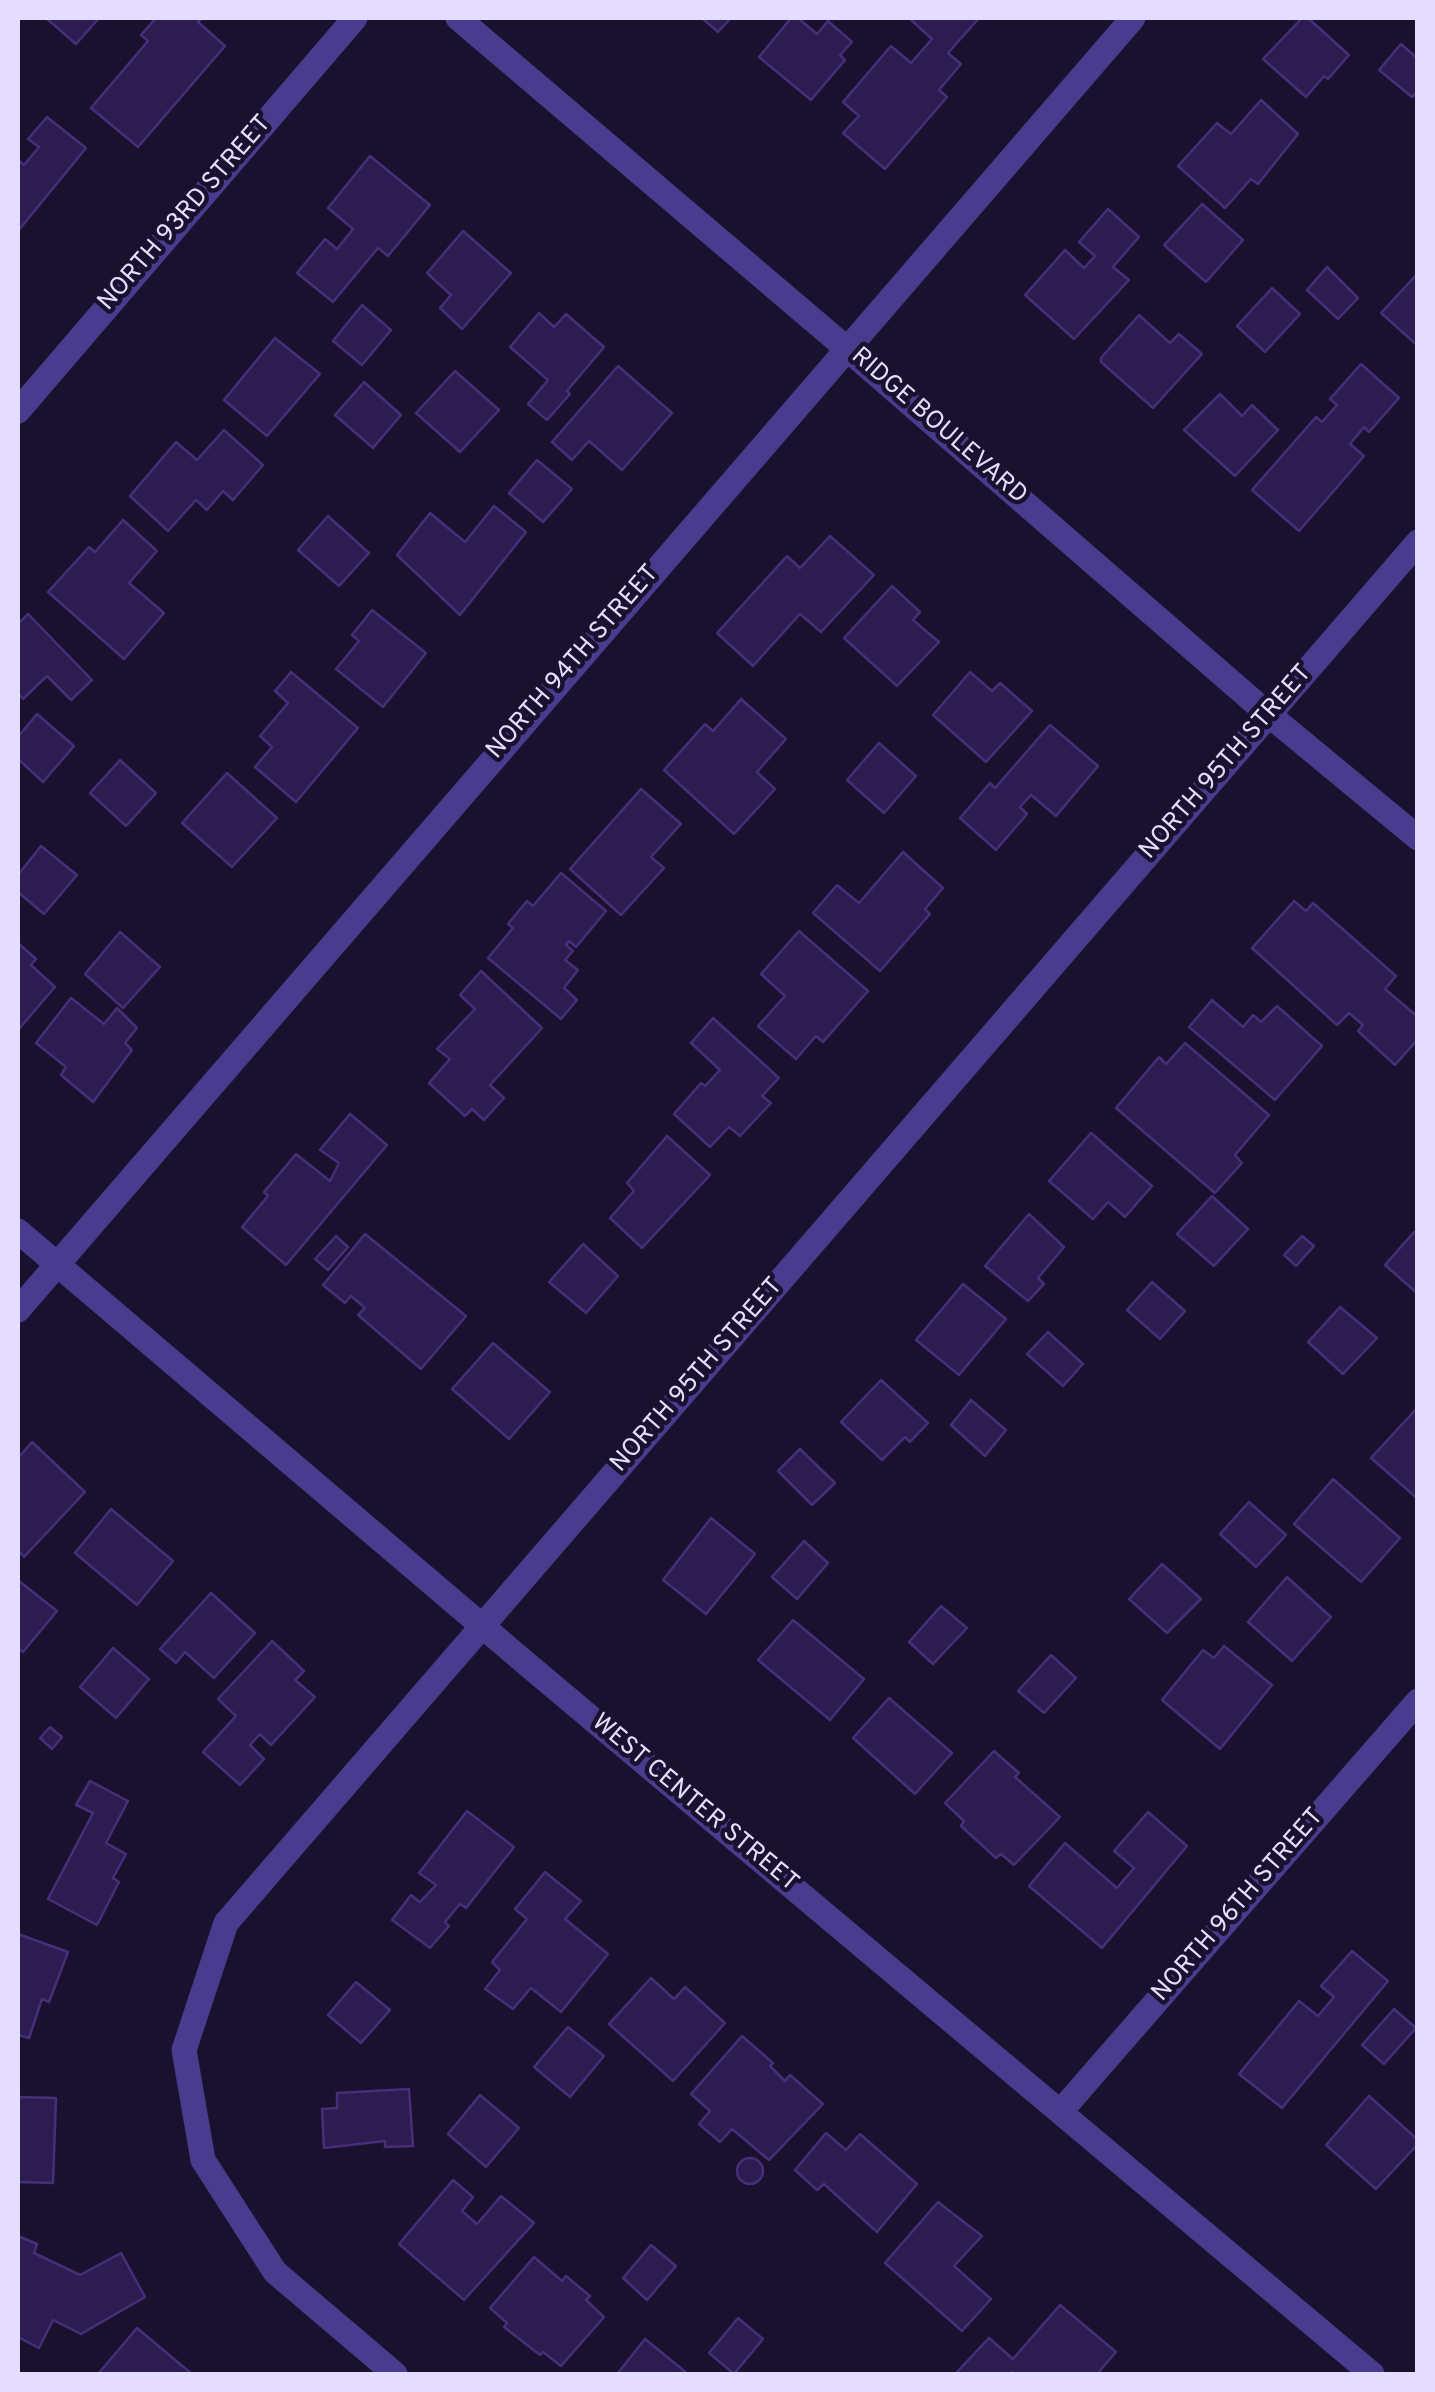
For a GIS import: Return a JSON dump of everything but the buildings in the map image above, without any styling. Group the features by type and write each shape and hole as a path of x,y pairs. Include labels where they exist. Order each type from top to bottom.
{"street":[{"name":"NORTH 93RD STREET","path":"18,411 356,18"},
{"name":"RIDGE BOULEVARD","path":"458,18 1268,714 1418,838"},
{"name":"NORTH 94TH STREET","path":"18,1310 1133,18"},
{"name":"NORTH 95TH STREET","path":"395,2374 275,2272 203,2160 184,2050 226,1923 1418,542"},
{"name":"WEST CENTER STREET","path":"18,1231 1372,2374"},
{"name":"NORTH 96TH STREET","path":"1061,2111 1418,1702"}]}
